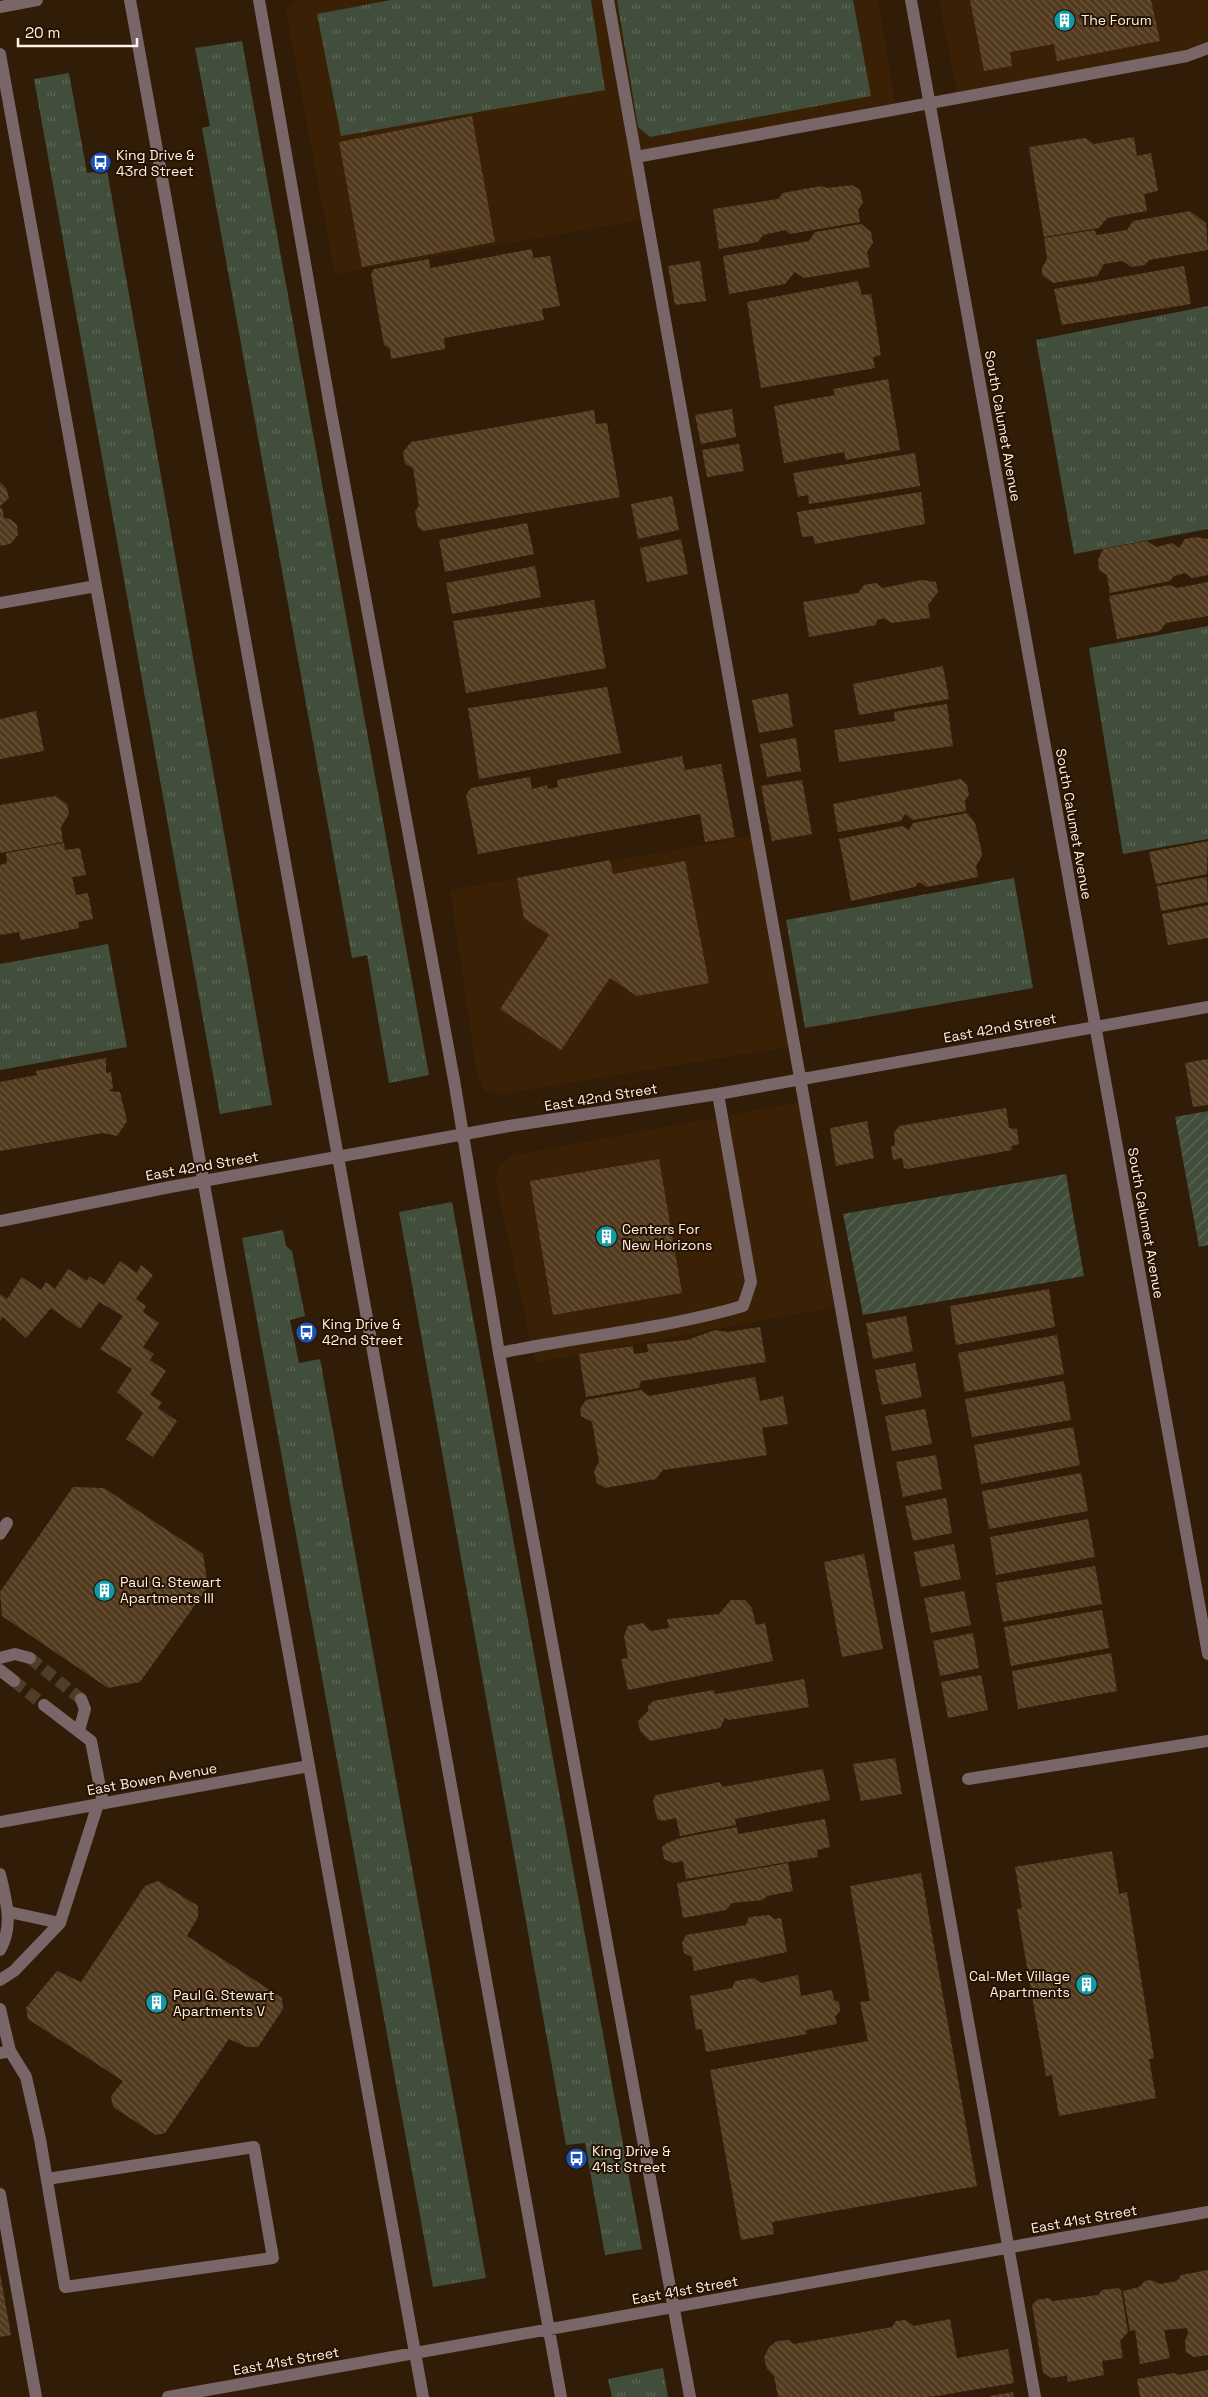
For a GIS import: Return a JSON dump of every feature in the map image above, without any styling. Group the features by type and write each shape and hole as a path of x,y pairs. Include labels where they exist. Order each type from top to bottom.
{"street":[{"path":"0,6 37,0"},
{"path":"130,0 561,2397"},
{"path":"259,0 331,412 463,1134 499,1353 690,2397"},
{"path":"608,0 1035,2397"},
{"name":"South Calumet Avenue","path":"911,0 1208,1654"},
{"path":"636,157 1186,56 1208,48"},
{"path":"0,54 423,2397"},
{"path":"0,603 96,586"},
{"name":"East 42nd Street","path":"0,1221 204,1181 463,1134 801,1080 1208,1006"},
{"path":"499,1353 559,1340 699,1319 743,1306 751,1282 718,1094"},
{"path":"0,1658 15,1654 30,1658"},
{"path":"0,1670 14,1681"},
{"path":"79,1731 85,1709 81,1699"},
{"path":"0,1980 14,1971 60,1923 100,1804 91,1741 44,1705"},
{"path":"968,1779 1208,1741"},
{"name":"East Bowen Avenue","path":"0,1822 309,1766"},
{"path":"0,1874 8,1912 7,1938 0,1950"},
{"path":"8,1912 60,1923"},
{"path":"0,2009 5,2052 26,2077 66,2287 272,2258 254,2147 47,2180"},
{"path":"0,2194 36,2397"},
{"name":"East 41st Street","path":"168,2397 1208,2212"}],"shaded area":[{"path":"296,0 878,0 896,110 636,157 647,219 335,274 286,12"},
{"path":"939,0 1208,0 1208,48 958,98"},
{"path":"757,835 795,1046 504,1094 485,1091 477,1075 450,890"},
{"path":"805,1101 841,1306 535,1363 495,1178 500,1164 514,1155"}],"green space":[{"path":"391,0 591,0 605,90 341,136 317,14"},
{"path":"617,0 853,0 871,96 650,137 638,127"},
{"path":"242,41 429,1075 389,1083 367,955 352,958 202,128 210,126 195,48"},
{"path":"69,73 87,173 107,170 272,1105 220,1114 34,79"},
{"path":"1208,306 1208,529 1074,554 1036,340"},
{"path":"1208,626 1208,839 1123,854 1089,648"},
{"path":"1014,878 1033,988 805,1028 786,920"},
{"path":"108,944 127,1047 0,1070 0,964"},
{"path":"1208,1111 1208,1245 1199,1247 1175,1117"},
{"path":"1066,1174 1084,1276 863,1315 843,1214"},
{"path":"452,1202 642,2249 605,2255 585,2143 566,2145 399,1212"},
{"path":"283,1230 286,1246 292,1251 305,1316 290,1320 299,1363 320,1359 486,2278 433,2287 242,1238"},
{"path":"663,2368 668,2397 612,2397 608,2379"}],"building":[{"name":"The Forum","path":"970,0 1151,0 1160,41 1057,61 1054,44 1010,52 1012,66 984,71"},
{"path":"472,116 495,242 362,267 339,142"},
{"path":"1134,137 1137,156 1151,153 1158,191 1144,194 1147,211 1107,218 1099,228 1044,237 1029,147 1085,138 1094,144"},
{"path":"852,185 860,190 863,203 858,210 860,222 790,234 786,230 763,235 758,242 719,249 713,209 778,199 783,193 821,186 827,188"},
{"path":"1190,211 1206,223 1208,250 1149,260 1145,265 1131,267 1123,261 1104,264 1097,276 1053,283 1042,275 1042,268 1047,259 1044,238 1094,230 1097,235 1127,230 1133,221"},
{"path":"861,224 871,232 873,243 867,252 870,267 804,278 795,272 785,284 729,294 723,256 809,241 815,232"},
{"path":"532,249 533,258 550,256 560,306 542,309 544,320 444,338 445,349 391,359 390,349 384,345 371,274 374,269 429,259 430,268"},
{"path":"700,261 706,301 675,305 668,266"},
{"path":"1184,266 1191,304 1062,325 1054,289"},
{"path":"858,281 862,295 871,294 881,355 873,357 875,368 761,388 747,302"},
{"path":"888,379 900,450 846,460 844,452 784,463 774,406 835,395 833,389"},
{"path":"732,409 736,437 701,444 695,415"},
{"path":"594,410 596,424 607,423 620,497 423,531 418,527 415,511 419,506 413,468 405,464 403,452 411,442"},
{"path":"739,444 744,471 707,477 702,450"},
{"path":"915,453 920,486 809,504 808,495 798,497 793,473"},
{"path":"0,482 6,488 9,498 0,506"},
{"path":"921,492 925,524 815,544 813,536 802,537 797,512"},
{"path":"672,496 679,530 638,539 631,504"},
{"path":"0,508 2,508 4,518 10,519 17,525 18,535 10,544 0,546"},
{"path":"527,523 534,554 445,572 439,540"},
{"path":"1197,537 1208,539 1208,575 1192,578 1185,573 1174,576 1170,581 1110,593 1107,575 1099,570 1098,560 1103,549 1147,541 1156,547 1172,543 1179,548 1185,539"},
{"path":"681,539 688,574 647,582 640,548"},
{"path":"535,566 541,597 452,614 446,583"},
{"path":"922,580 936,582 938,592 928,605 930,618 892,623 884,618 877,620 876,625 809,637 803,602 858,593 864,585 876,583 882,588"},
{"path":"1208,582 1208,616 1166,623 1160,631 1117,639 1109,596 1169,585 1177,588"},
{"path":"594,600 606,668 466,693 453,621"},
{"path":"943,666 949,699 859,715 853,684"},
{"path":"607,687 621,753 479,779 468,708"},
{"path":"788,693 793,727 759,733 752,700"},
{"path":"947,704 953,746 839,762 834,730 895,721 894,712"},
{"path":"36,711 44,751 0,759 0,719"},
{"path":"796,738 801,771 767,777 760,744"},
{"path":"682,756 685,770 721,764 735,837 705,842 700,814 478,854 466,795 471,788 530,777 532,789 547,785 548,789 558,787 557,780"},
{"path":"961,779 967,785 969,795 965,800 966,811 913,820 905,814 901,821 838,832 833,804"},
{"path":"802,780 812,834 772,841 761,786"},
{"path":"55,796 67,804 69,814 61,827 63,842 0,853 0,805"},
{"path":"967,813 975,823 981,848 982,856 976,866 978,877 927,887 919,882 915,887 851,901 839,839 902,826 909,830 913,823"},
{"path":"1208,841 1207,874 1156,884 1149,852"},
{"path":"64,843 65,850 80,848 86,875 72,877 76,895 88,893 93,919 78,922 79,928 21,940 19,932 0,935 0,865 7,863 6,853"},
{"path":"610,860 613,874 685,861 709,983 637,996 610,978 561,1050 500,1009 549,935 524,918 517,878"},
{"path":"1207,877 1208,902 1161,911 1157,886"},
{"path":"1208,905 1208,938 1168,945 1162,914"},
{"path":"106,1058 106,1073 111,1072 113,1088 109,1091 120,1092 127,1121 117,1136 103,1133 0,1151 0,1082 37,1075 36,1071"},
{"path":"1208,1059 1208,1105 1193,1107 1185,1063"},
{"path":"1006,1108 1009,1128 1017,1129 1019,1144 1011,1146 1012,1150 908,1169 904,1168 902,1158 893,1160 891,1147 895,1145 894,1133 899,1126"},
{"path":"867,1121 874,1158 836,1166 830,1128"},
{"name":"Centers For New Horizons","path":"659,1159 682,1293 553,1315 530,1181"},
{"path":"120,1261 137,1273 141,1265 153,1275 136,1299 146,1306 143,1312 159,1323 143,1347 154,1354 150,1360 166,1371 150,1395 162,1402 158,1408 177,1421 153,1457 126,1439 143,1413 117,1392 132,1369 100,1349 123,1316 99,1302 80,1329 51,1308 26,1338 3,1317 0,1321 0,1294 7,1299 22,1277 41,1290 46,1282 55,1289 68,1269 87,1281 89,1276 104,1285"},
{"path":"1049,1289 1055,1327 956,1345 950,1306"},
{"path":"906,1316 913,1351 873,1359 866,1323"},
{"path":"760,1327 766,1362 641,1381 639,1388 586,1397 579,1354 633,1346 634,1354 648,1352 647,1344 687,1340 715,1330 727,1332"},
{"path":"1057,1335 1064,1374 965,1392 958,1353"},
{"path":"915,1363 922,1397 882,1405 875,1370"},
{"path":"755,1377 760,1401 783,1396 788,1424 762,1428 767,1455 663,1470 656,1479 605,1488 597,1483 594,1471 599,1462 592,1422 581,1416 580,1409 586,1400 641,1390 649,1396"},
{"path":"1064,1381 1071,1420 972,1437 965,1399"},
{"path":"925,1409 932,1444 892,1451 885,1416"},
{"path":"1073,1427 1080,1465 981,1484 974,1445"},
{"path":"936,1455 942,1489 903,1497 896,1462"},
{"path":"1081,1473 1088,1511 989,1529 982,1491"},
{"name":"Paul G. Stewart Apartments III","path":"73,1487 104,1488 203,1554 208,1587 140,1682 108,1688 2,1616 0,1592"},
{"path":"946,1498 952,1533 913,1541 905,1506"},
{"path":"1088,1519 1095,1557 996,1575 990,1537"},
{"path":"954,1544 961,1579 921,1587 914,1552"},
{"path":"864,1554 883,1649 842,1657 824,1562"},
{"path":"1095,1566 1102,1604 1003,1622 996,1583"},
{"path":"964,1591 971,1625 931,1633 924,1598"},
{"path":"731,1600 745,1600 752,1608 756,1625 765,1623 773,1661 628,1690 621,1659 628,1658 624,1636 628,1626 643,1623 650,1631 669,1628 667,1619 719,1614"},
{"path":"1102,1610 1109,1648 1011,1666 1004,1627"},
{"path":"973,1633 979,1668 940,1676 933,1641"},
{"path":"1111,1653 1117,1691 1018,1709 1012,1671"},
{"path":"981,1675 988,1710 948,1718 941,1682"},
{"path":"804,1679 809,1707 729,1720 725,1718 720,1728 650,1741 640,1731 638,1721 648,1711 648,1706 653,1701 713,1690 716,1694"},
{"path":"895,1758 902,1794 861,1801 853,1764"},
{"path":"823,1769 830,1800 735,1819 736,1825 680,1836 676,1818 662,1821 657,1819 653,1800 656,1795 720,1782 722,1787"},
{"path":"825,1819 830,1847 817,1850 818,1857 686,1879 683,1861 673,1863 664,1859 662,1847 680,1838 737,1827 738,1834"},
{"name":"Cal-Met Village Apartments","path":"1112,1851 1119,1894 1127,1892 1154,2058 1149,2059 1156,2098 1059,2116 1052,2075 1046,2076 1017,1909 1022,1908 1015,1867"},
{"path":"788,1863 793,1891 767,1896 763,1900 732,1903 726,1910 683,1918 677,1883"},
{"path":"921,1873 977,2186 772,2222 774,2234 741,2240 710,2070 868,2041 860,2002 870,2001 850,1886"},
{"name":"Paul G. Stewart Apartments V","path":"158,1881 198,1906 198,1917 187,1936 282,1998 283,2009 258,2047 247,2047 229,2039 165,2133 156,2135 113,2107 111,2096 123,2081 28,2019 26,2008 57,1971 81,1982 145,1886"},
{"path":"769,1915 774,1919 781,1918 787,1952 694,1971 692,1957 684,1953 682,1943 686,1935 746,1925 749,1917"},
{"path":"798,1975 801,1996 832,1990 834,2000 839,2002 840,2011 835,2017 837,2024 806,2030 807,2034 706,2052 702,2029 696,2030 690,1996 732,1988 735,1981 754,1978 761,1983"},
{"path":"1208,2270 1208,2355 1194,2357 1186,2352 1187,2328 1164,2330 1170,2358 1140,2364 1135,2330 1130,2331 1123,2291 1139,2287 1145,2281 1151,2280 1160,2284 1177,2281 1181,2275"},
{"path":"0,2273 11,2335 0,2337"},
{"path":"1118,2288 1121,2290 1128,2332 1120,2341 1123,2358 1102,2361 1104,2375 1068,2382 1066,2373 1065,2376 1051,2378 1043,2372 1032,2305 1037,2300 1049,2298 1053,2301 1098,2295 1102,2290"},
{"path":"950,2319 957,2358 1008,2349 1014,2383 931,2397 778,2397 774,2376 767,2369 764,2358 769,2347 777,2341 788,2340 794,2344 892,2327 896,2321 905,2320 914,2326"},
{"path":"1208,2370 1208,2397 1140,2397 1137,2379"},
{"path":"1013,2392 1014,2397 990,2397 990,2396"}],"tunnel":[{"path":"30,1658 81,1699"},
{"path":"14,1681 44,1705"}],"place":[{"name":"The Forum","path":"1065,20"},
{"name":"King Drive & 43rd Street","path":"100,163"},
{"name":"Centers For New Horizons","path":"606,1237"},
{"name":"King Drive & 42nd Street","path":"306,1332"},
{"name":"Paul G. Stewart Apartments III","path":"104,1590"},
{"name":"Cal-Met Village Apartments","path":"1086,1984"},
{"name":"Paul G. Stewart Apartments V","path":"157,2003"},
{"name":"King Drive & 41st Street","path":"576,2159"}]}
